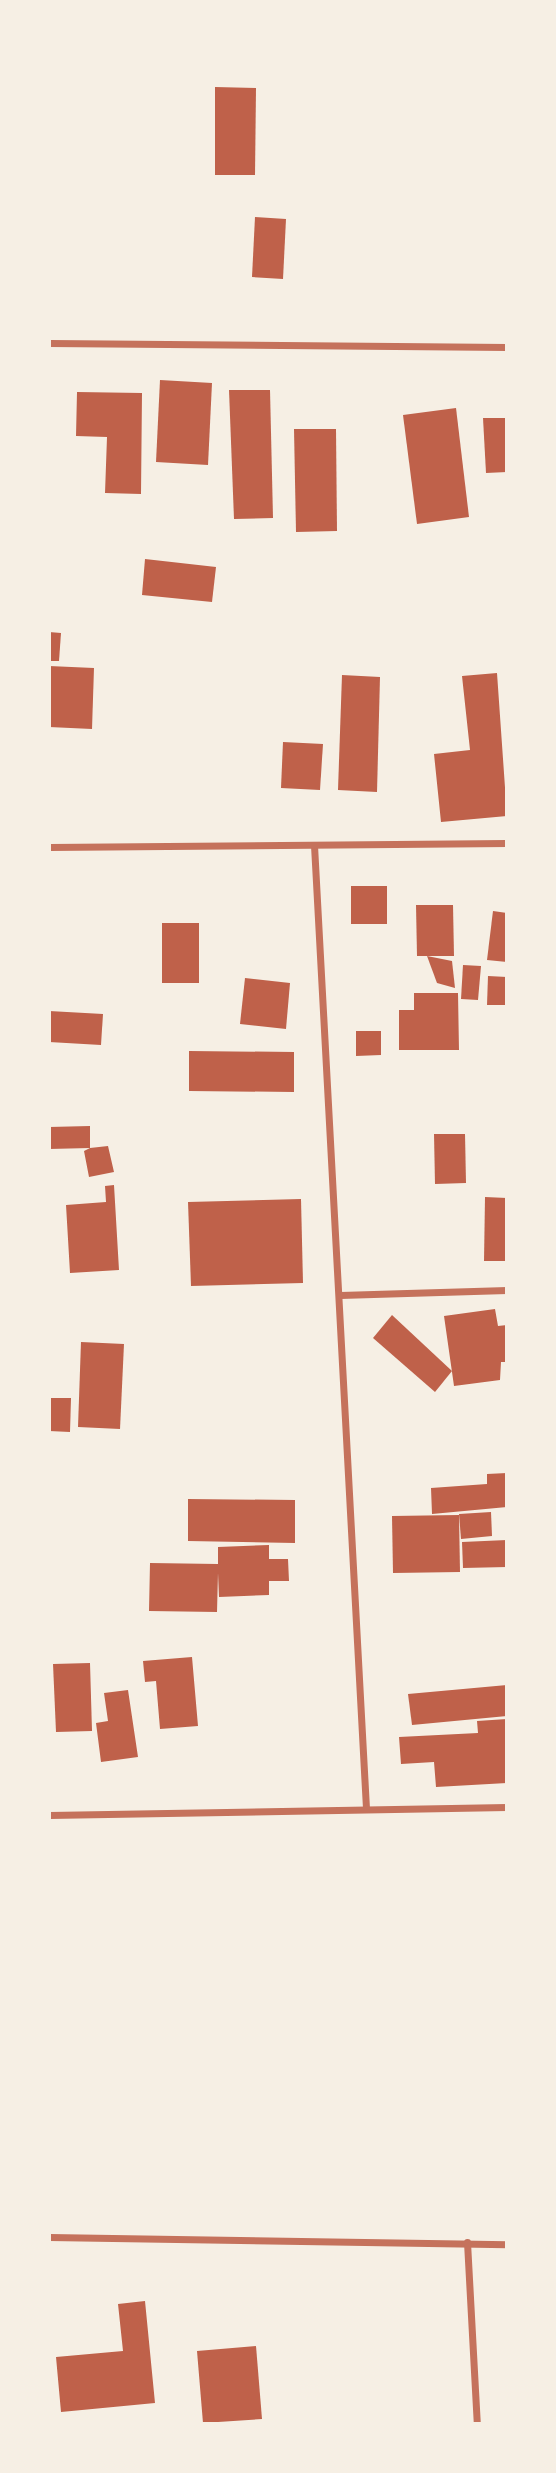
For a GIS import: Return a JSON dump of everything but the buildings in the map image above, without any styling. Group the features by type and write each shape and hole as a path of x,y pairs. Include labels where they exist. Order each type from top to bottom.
{"street":[{"path":"49,343 507,347"},
{"path":"49,847 507,843"},
{"path":"314,845 366,1809"},
{"path":"340,1295 507,1290"},
{"path":"49,1815 507,1807"},
{"path":"49,2237 507,2244"},
{"path":"467,2242 477,2424"}]}
